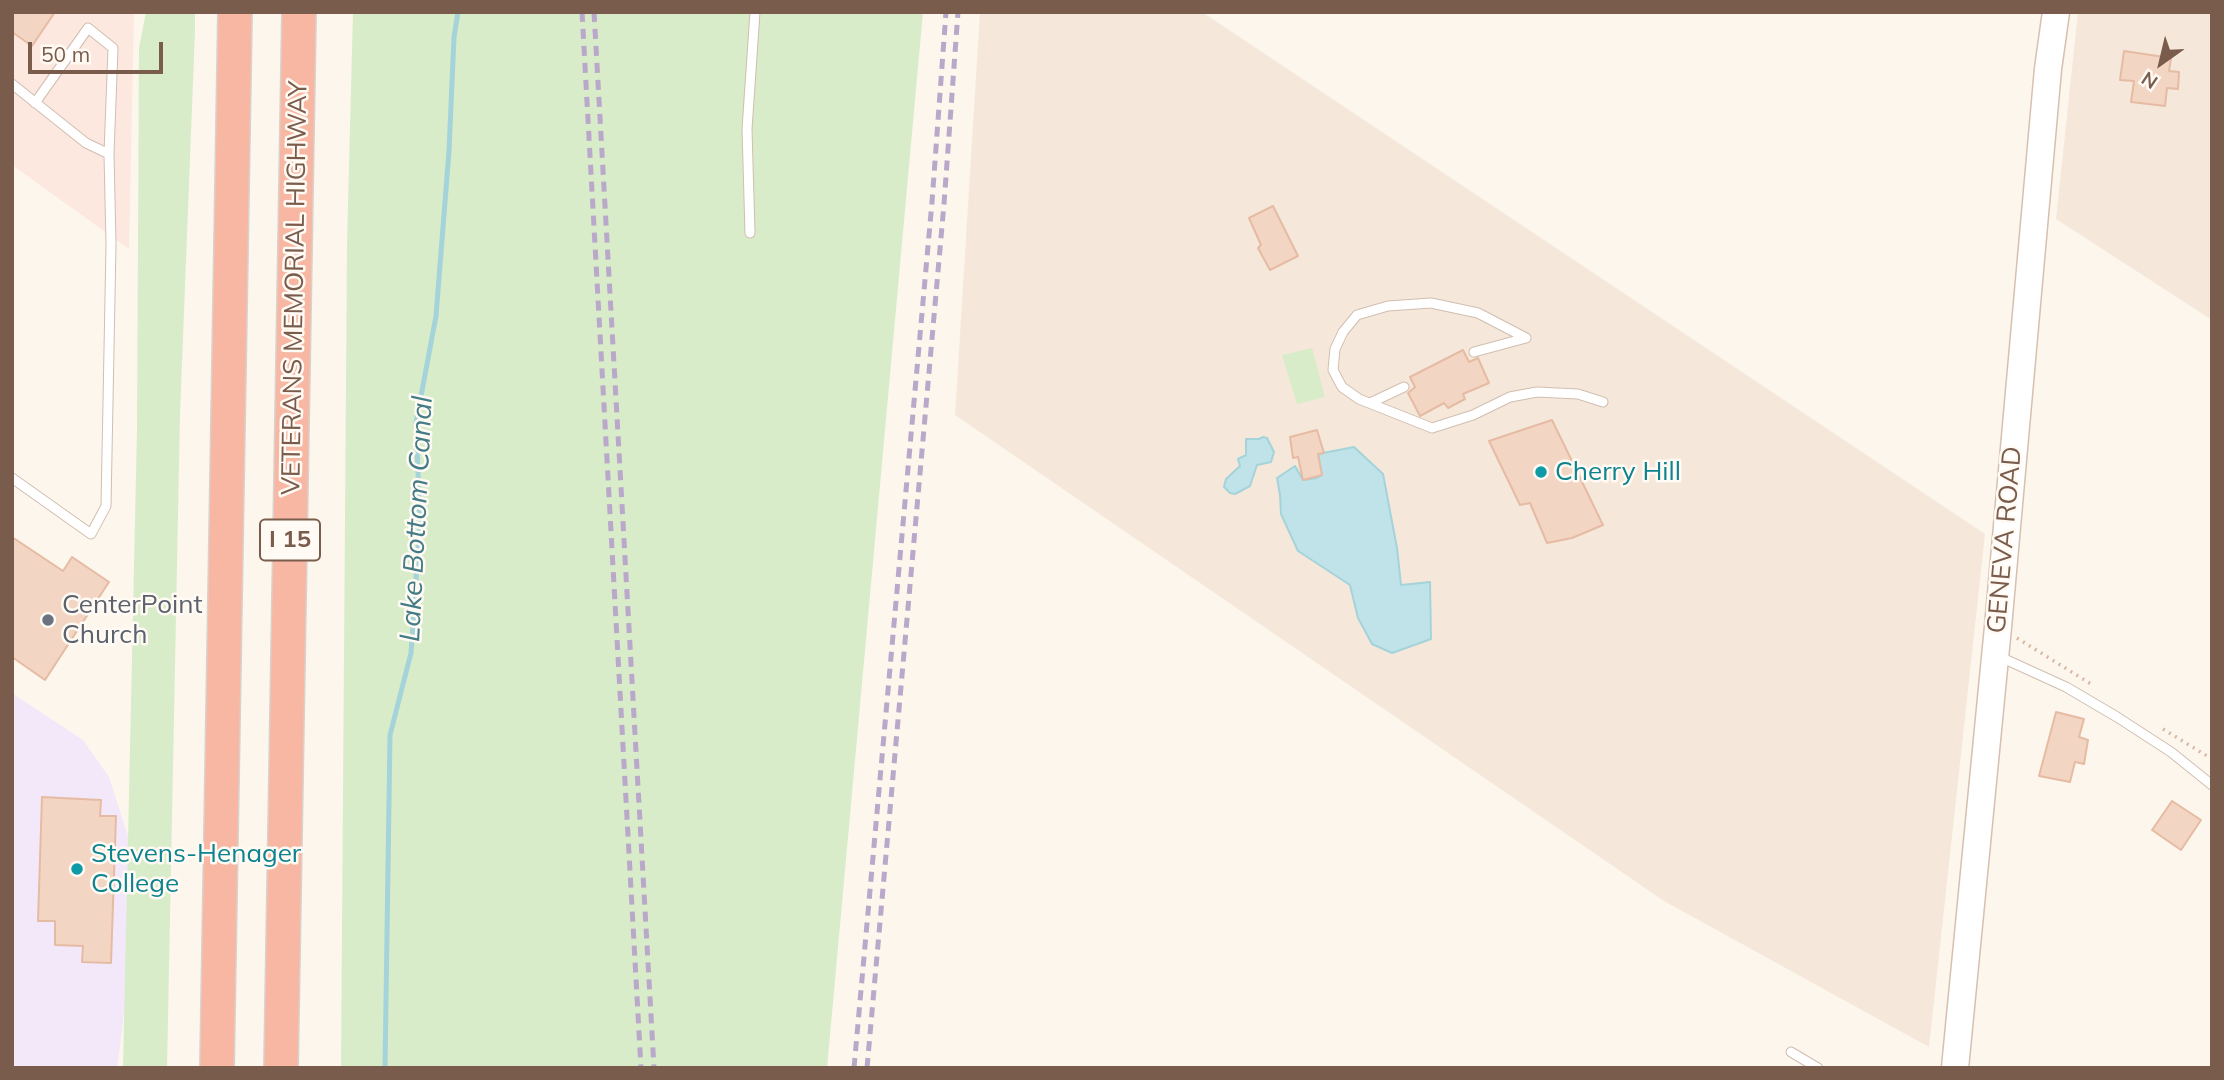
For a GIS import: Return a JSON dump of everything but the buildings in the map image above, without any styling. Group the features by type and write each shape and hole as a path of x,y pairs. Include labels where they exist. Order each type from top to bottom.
{"highway":[{"name":"I 15","path":"217,1068 235,12"},
{"name":"VETERANS MEMORIAL HIGHWAY","path":"281,1068 299,12"}],"main road":[{"name":"GENEVA ROAD","path":"1955,1068 2047,83 2056,12"}],"lane":[{"path":"750,233 747,129 755,12"},
{"path":"12,478 91,534 106,506 111,245 109,154 113,48 88,28 35,103"},
{"path":"12,85 86,143 109,154"},
{"path":"1474,352 1526,338 1478,313 1431,303 1388,306 1357,315 1343,332 1335,349 1334,370 1342,387 1370,403 1432,428 1473,415 1510,397 1537,392 1578,394 1603,401"},
{"path":"1370,403 1404,387"},
{"path":"1995,655 2066,687 2118,717 2171,751 2212,785"},
{"path":"1791,1052 1818,1068"}],"path":[{"path":"1998,627 2079,677"}],"shaded area":[{"path":"12,12 134,12 129,249 12,165"},
{"path":"980,12 1202,12 1985,534 1929,1047 1664,901 955,415"},
{"path":"2078,12 2212,12 2212,320 2056,219"},
{"path":"12,693 83,740 109,777 130,842 130,969 117,1068 17,1068 12,1064"}],"green space":[{"path":"146,12 195,12 195,31 180,414 167,1068 123,1068 137,429 139,48"},
{"path":"353,12 923,12 827,1068 341,1068 347,244"},
{"path":"1312,348 1325,397 1297,404 1282,355"}],"water":[{"path":"1267,438 1274,452 1271,462 1257,465 1250,486 1235,494 1230,493 1224,487 1226,479 1240,466 1238,459 1246,455 1246,439"},
{"path":"1354,447 1383,474 1401,585 1430,582 1431,639 1392,653 1372,644 1358,618 1350,585 1298,551 1281,514 1277,478 1295,466 1303,480 1317,478 1322,475 1318,454"}],"waterway":[{"name":"Lake Bottom Canal","path":"385,1068 390,735 411,653 420,521 416,423 436,316 449,151 454,37 458,12"}],"railway":[{"path":"582,12 641,1068"},
{"path":"594,12 654,1068"},
{"path":"854,1068 932,202 946,12"},
{"path":"867,1068 944,204 958,12"}],"place":[{"name":"Cherry Hill","path":"1541,472"},
{"name":"CenterPoint Church","path":"48,620"},
{"name":"Stevens-Henager College","path":"77,869"}]}
